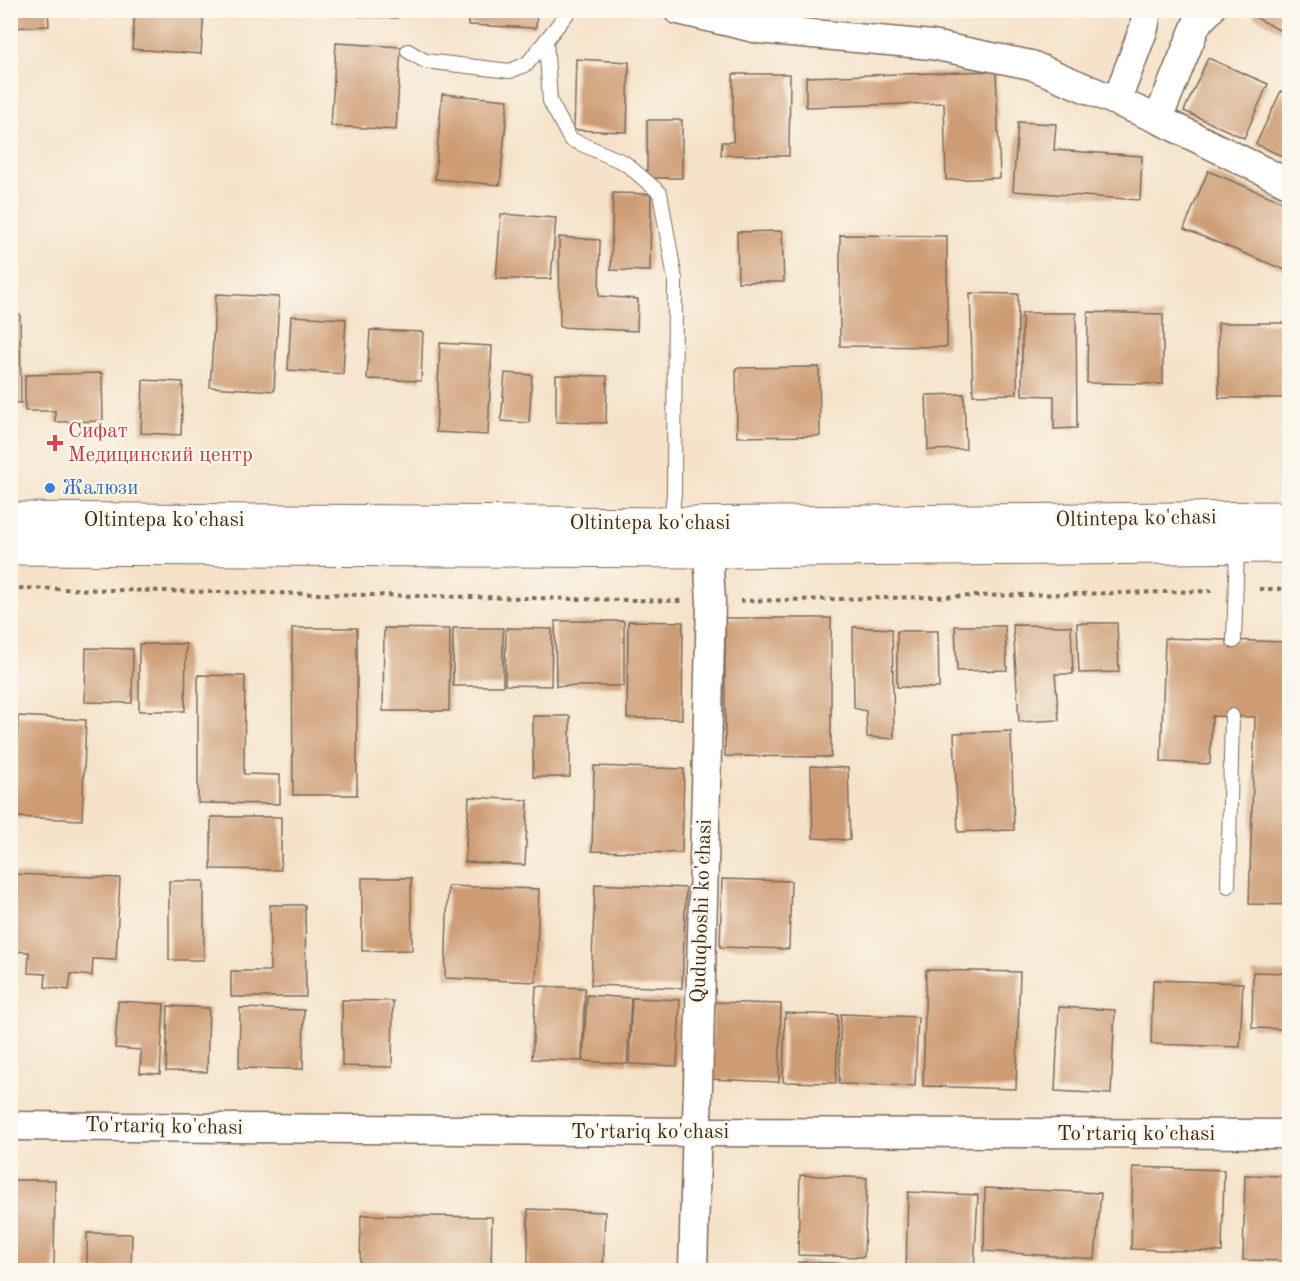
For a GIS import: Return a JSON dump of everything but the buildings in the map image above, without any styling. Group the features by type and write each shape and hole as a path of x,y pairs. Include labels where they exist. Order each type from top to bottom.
{"main road":[{"name":"Oltintepa ko'chasi","path":"10,549 708,537 1290,518"},
{"name":"Oltintepa ko'chasi","path":"10,519 671,524 708,537 1290,546"}],"street":[{"path":"678,10 758,29 932,45 1031,65 1117,100 1290,184"},
{"path":"1117,100 1144,28 1147,10"},
{"path":"1158,119 1197,23 1210,10"},
{"name":"Quduqboshi ko'chasi","path":"693,1270 711,602 708,537"},
{"name":"To'rtariq ko'chasi","path":"10,1126 1290,1134"}],"lane":[{"path":"408,51 425,61 510,70 527,64 570,10"},
{"path":"546,40 550,101 570,139 625,163 660,193 675,279 674,493 671,524"},
{"path":"1234,641 1237,546"},
{"path":"1228,886 1232,716"}],"path":[{"path":"10,588 711,602 1219,590"},
{"path":"1254,590 1290,589"}],"place":[{"name":"Сифат Медицинский центр","path":"55,443"},
{"name":"Жалюзи","path":"50,488"}]}
